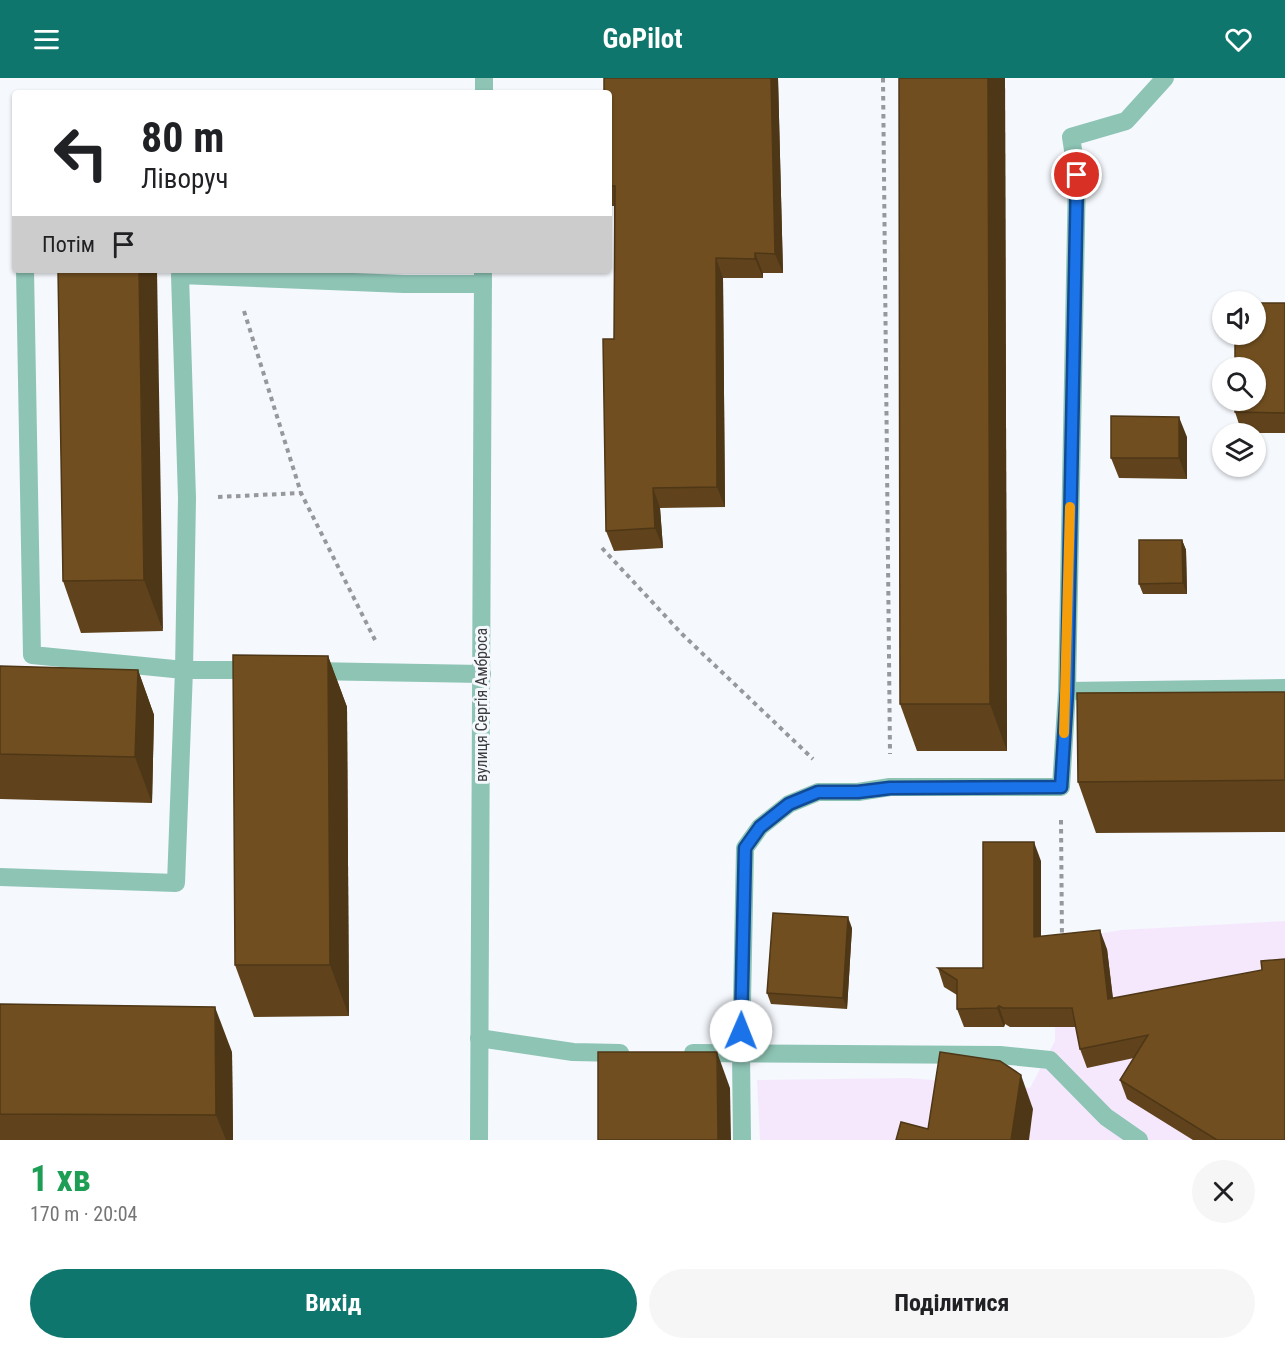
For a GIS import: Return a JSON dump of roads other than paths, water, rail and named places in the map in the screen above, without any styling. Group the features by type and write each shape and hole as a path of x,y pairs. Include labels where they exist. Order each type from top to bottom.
{"street":[{"path":"742,1140 741,1054 745,848 760,827 789,804 818,792 858,792 890,788 1061,787 1067,691 1077,175 1071,137 1126,121 1165,78"},
{"path":"25,273 32,655 184,670 482,674"},
{"path":"0,877 176,883 184,670 187,498 180,275 405,284 483,277"},
{"name":"вулиця Сергія Амброса","path":"479,1140 483,277"},
{"path":"1067,691 1285,688"},
{"path":"479,1038 573,1052 633,1053"},
{"path":"681,1053 1000,1055 1050,1060 1118,1133 1139,1140"}]}
